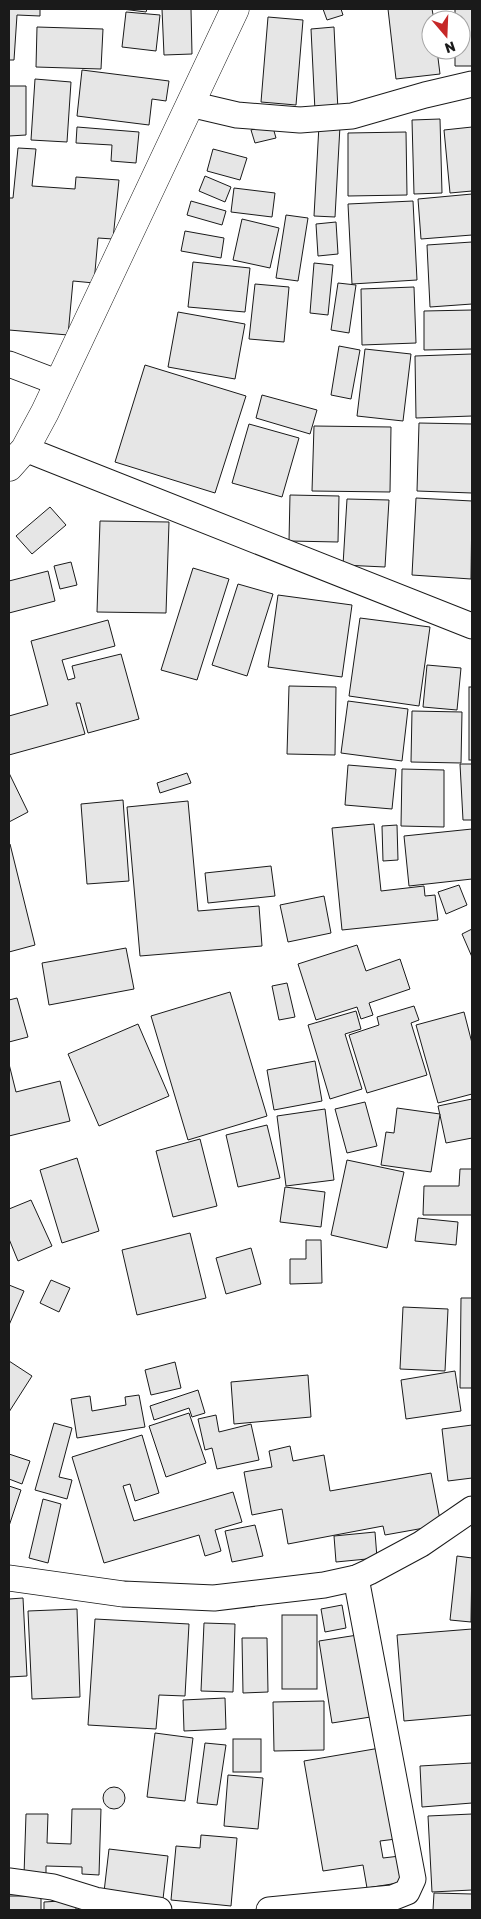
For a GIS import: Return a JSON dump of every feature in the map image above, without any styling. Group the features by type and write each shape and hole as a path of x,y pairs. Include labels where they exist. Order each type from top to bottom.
{"street":[{"path":"235,9 58,383 17,458 472,626"},
{"path":"190,104 237,115 300,120 352,116 472,84"},
{"path":"9,364 58,383"},
{"path":"9,1578 123,1594 214,1598 324,1585 356,1578 420,1544 472,1509"},
{"path":"269,1910 392,1898 407,1892 413,1879 356,1578"},
{"path":"9,1881 52,1887 95,1900 159,1910"}],"building":[{"path":"9,9 40,9 40,16 17,15 14,60 9,60"},
{"path":"122,9 147,9 146,12"},
{"path":"162,9 191,9 192,54 164,55"},
{"path":"323,9 341,9 343,15 327,20"},
{"path":"388,9 432,9 421,10 421,60 438,60 440,74 396,79"},
{"path":"472,9 472,66 455,66 455,60 471,60 471,10 455,10"},
{"path":"126,12 160,15 156,51 122,47"},
{"path":"268,17 303,20 296,105 261,102"},
{"path":"37,27 103,29 101,69 36,67"},
{"path":"334,27 338,111 315,111 311,29"},
{"path":"82,70 169,81 166,101 152,99 149,125 77,116"},
{"path":"35,79 71,82 67,142 31,140"},
{"path":"9,86 26,86 26,135 9,136"},
{"path":"440,119 442,193 414,194 412,120"},
{"path":"272,124 276,138 255,143 251,130"},
{"path":"319,125 340,126 335,217 314,216"},
{"path":"77,127 139,132 136,163 111,161 112,145 76,143"},
{"path":"472,127 472,191 450,193 444,130"},
{"path":"406,132 407,195 348,196 348,133"},
{"path":"18,148 36,149 32,186 75,189 76,177 119,180 113,239 98,238 94,283 73,281 68,335 9,330 9,198 13,198"},
{"path":"213,149 247,158 240,180 207,171"},
{"path":"205,176 231,187 225,202 199,191"},
{"path":"234,188 275,193 272,217 231,212"},
{"path":"472,194 472,235 421,239 418,199"},
{"path":"191,201 226,211 222,225 187,215"},
{"path":"413,201 417,280 352,284 348,204"},
{"path":"286,215 308,218 298,281 276,278"},
{"path":"242,219 279,228 270,268 233,260"},
{"path":"336,222 338,254 318,256 316,224"},
{"path":"185,231 224,238 221,258 181,251"},
{"path":"472,242 472,304 430,307 427,245"},
{"path":"193,262 250,268 245,312 188,307"},
{"path":"314,263 333,265 328,315 310,313"},
{"path":"338,283 356,285 349,333 331,330"},
{"path":"255,284 289,287 284,342 249,339"},
{"path":"414,287 416,343 362,345 361,289"},
{"path":"472,310 472,349 424,350 424,311"},
{"path":"178,312 245,324 235,379 168,367"},
{"path":"339,346 360,350 351,399 331,395"},
{"path":"365,349 411,354 403,421 357,416"},
{"path":"472,354 472,416 416,418 415,356"},
{"path":"145,365 246,396 215,493 115,462"},
{"path":"262,395 317,410 310,434 256,418"},
{"path":"419,423 472,424 472,493 417,491"},
{"path":"249,424 299,438 282,497 232,483"},
{"path":"314,426 391,427 390,492 312,491"},
{"path":"290,495 339,496 338,542 289,541"},
{"path":"416,498 472,501 471,579 412,575"},
{"path":"347,499 389,500 385,567 343,565"},
{"path":"50,507 66,525 32,554 16,536"},
{"path":"100,521 169,522 166,613 97,612"},
{"path":"71,562 77,585 60,589 54,566"},
{"path":"193,568 229,579 197,680 161,670"},
{"path":"48,571 55,601 9,613 9,581"},
{"path":"238,584 273,594 247,676 212,665"},
{"path":"278,595 352,605 342,677 268,667"},
{"path":"360,618 430,627 419,706 349,696"},
{"path":"108,620 115,646 62,660 68,680 75,678 72,666 121,654 139,719 88,733 80,703 76,703 85,734 9,755 9,716 48,705 31,641"},
{"path":"427,665 461,668 457,710 423,707"},
{"path":"289,686 336,687 335,755 287,754"},
{"path":"469,687 472,687 472,760 469,760"},
{"path":"348,701 408,709 402,761 341,753"},
{"path":"412,711 462,712 461,763 411,762"},
{"path":"460,764 472,764 472,820 463,820"},
{"path":"348,765 396,769 392,809 345,805"},
{"path":"402,769 444,770 444,827 401,826"},
{"path":"9,773 28,812 9,822"},
{"path":"187,773 191,783 160,793 157,783"},
{"path":"123,800 129,881 87,884 81,804"},
{"path":"188,801 198,911 259,906 262,946 140,956 127,807"},
{"path":"374,824 381,891 424,886 425,896 435,895 438,920 342,930 332,828"},
{"path":"397,825 398,860 383,861 382,826"},
{"path":"472,829 472,879 409,886 404,836"},
{"path":"9,845 35,945 9,952"},
{"path":"271,866 275,896 208,903 205,873"},
{"path":"459,885 467,905 446,914 438,892"},
{"path":"324,896 331,933 288,942 280,905"},
{"path":"472,929 472,957 462,934"},
{"path":"357,945 366,971 400,959 410,989 369,1003 373,1015 361,1019 357,1007 316,1020 298,964"},
{"path":"126,948 134,989 49,1005 42,963"},
{"path":"287,983 295,1017 279,1020 272,986"},
{"path":"230,992 267,1116 188,1140 151,1016"},
{"path":"17,998 28,1037 9,1042 9,1000"},
{"path":"414,1006 419,1020 411,1023 427,1075 367,1093 349,1035 379,1025 377,1017"},
{"path":"356,1011 361,1029 345,1034 362,1089 330,1099 308,1025"},
{"path":"464,1012 472,1043 472,1094 438,1103 416,1025"},
{"path":"138,1024 169,1096 99,1126 68,1054"},
{"path":"315,1061 322,1101 274,1110 267,1070"},
{"path":"9,1064 16,1092 60,1081 70,1121 9,1136"},
{"path":"472,1099 472,1138 446,1143 438,1106"},
{"path":"365,1102 377,1146 347,1153 335,1109"},
{"path":"397,1108 440,1114 431,1172 381,1165 386,1132 394,1133"},
{"path":"325,1109 334,1180 286,1186 277,1116"},
{"path":"267,1125 280,1178 238,1187 226,1135"},
{"path":"200,1139 217,1206 173,1217 156,1151"},
{"path":"77,1158 99,1231 62,1243 40,1170"},
{"path":"347,1160 404,1172 387,1248 331,1235"},
{"path":"460,1169 472,1169 472,1215 423,1215 424,1186 459,1186"},
{"path":"285,1187 325,1192 321,1227 280,1222"},
{"path":"31,1200 52,1246 18,1261 9,1239 9,1209"},
{"path":"418,1218 458,1222 456,1245 415,1241"},
{"path":"190,1233 206,1298 137,1315 122,1250"},
{"path":"306,1240 321,1240 322,1283 290,1284 290,1259 306,1259"},
{"path":"251,1248 261,1284 226,1294 216,1258"},
{"path":"51,1280 70,1288 59,1312 40,1303"},
{"path":"9,1285 24,1291 9,1325"},
{"path":"461,1298 472,1298 472,1388 460,1388"},
{"path":"403,1307 448,1309 445,1371 400,1369"},
{"path":"9,1361 32,1376 9,1412"},
{"path":"175,1362 181,1388 151,1395 145,1370"},
{"path":"455,1371 461,1411 406,1419 401,1380"},
{"path":"308,1375 311,1417 234,1424 231,1382"},
{"path":"198,1390 205,1413 192,1417 189,1408 154,1420 150,1406"},
{"path":"139,1395 145,1427 77,1438 71,1399 90,1396 92,1411 126,1405 125,1397"},
{"path":"189,1413 206,1463 166,1477 149,1426"},
{"path":"216,1415 219,1432 251,1424 259,1460 217,1469 212,1448 205,1450 198,1419"},
{"path":"54,1423 72,1428 59,1477 72,1480 67,1499 35,1490"},
{"path":"472,1425 472,1478 448,1481 442,1429"},
{"path":"142,1435 159,1493 135,1501 130,1484 123,1486 134,1521 233,1492 242,1522 215,1530 221,1551 205,1556 199,1535 104,1563 72,1457"},
{"path":"290,1446 293,1461 324,1455 330,1491 431,1473 441,1525 385,1535 383,1526 288,1544 282,1509 252,1515 244,1472 272,1467 269,1451"},
{"path":"9,1454 30,1461 22,1484 9,1479"},
{"path":"9,1486 21,1490 9,1526"},
{"path":"43,1499 61,1504 48,1563 29,1558"},
{"path":"255,1525 263,1556 232,1562 225,1531"},
{"path":"375,1532 377,1558 336,1562 334,1536"},
{"path":"457,1556 472,1558 471,1622 450,1620"},
{"path":"23,1598 27,1676 9,1677 9,1599"},
{"path":"342,1605 346,1628 325,1632 321,1609"},
{"path":"77,1609 80,1697 32,1699 28,1611"},
{"path":"282,1615 317,1615 317,1689 282,1689"},
{"path":"95,1619 189,1624 185,1696 159,1695 156,1729 88,1725"},
{"path":"204,1623 235,1624 233,1692 201,1691"},
{"path":"472,1629 472,1715 404,1721 397,1635"},
{"path":"364,1634 377,1716 332,1723 319,1641"},
{"path":"242,1638 267,1638 268,1692 243,1693"},
{"path":"225,1698 226,1729 184,1731 183,1700"},
{"path":"324,1701 324,1750 274,1751 273,1702"},
{"path":"155,1733 193,1738 185,1801 147,1797"},
{"path":"233,1739 261,1739 261,1772 233,1772"},
{"path":"205,1743 226,1745 217,1805 197,1803"},
{"path":"380,1748 396,1839 380,1841 383,1858 400,1856 404,1882 367,1888 363,1865 323,1871 304,1761"},
{"path":"472,1763 472,1803 422,1807 420,1766"},
{"path":"228,1775 263,1778 258,1829 224,1826"},
{"path":"114,1787 124,1794 125,1798 118,1808 114,1809 104,1802 103,1798 110,1788"},
{"path":"72,1809 101,1809 99,1875 82,1874 82,1867 46,1866 46,1875 24,1875 26,1814 48,1814 47,1843 71,1844"},
{"path":"472,1814 472,1890 432,1892 428,1816"},
{"path":"201,1835 237,1838 231,1906 171,1900 176,1846 200,1848"},
{"path":"109,1849 168,1856 163,1899 104,1892"},
{"path":"434,1893 472,1894 472,1910 433,1910"},
{"path":"9,1896 41,1896 41,1910 9,1910"},
{"path":"76,1900 76,1910 44,1910 44,1902"}]}
